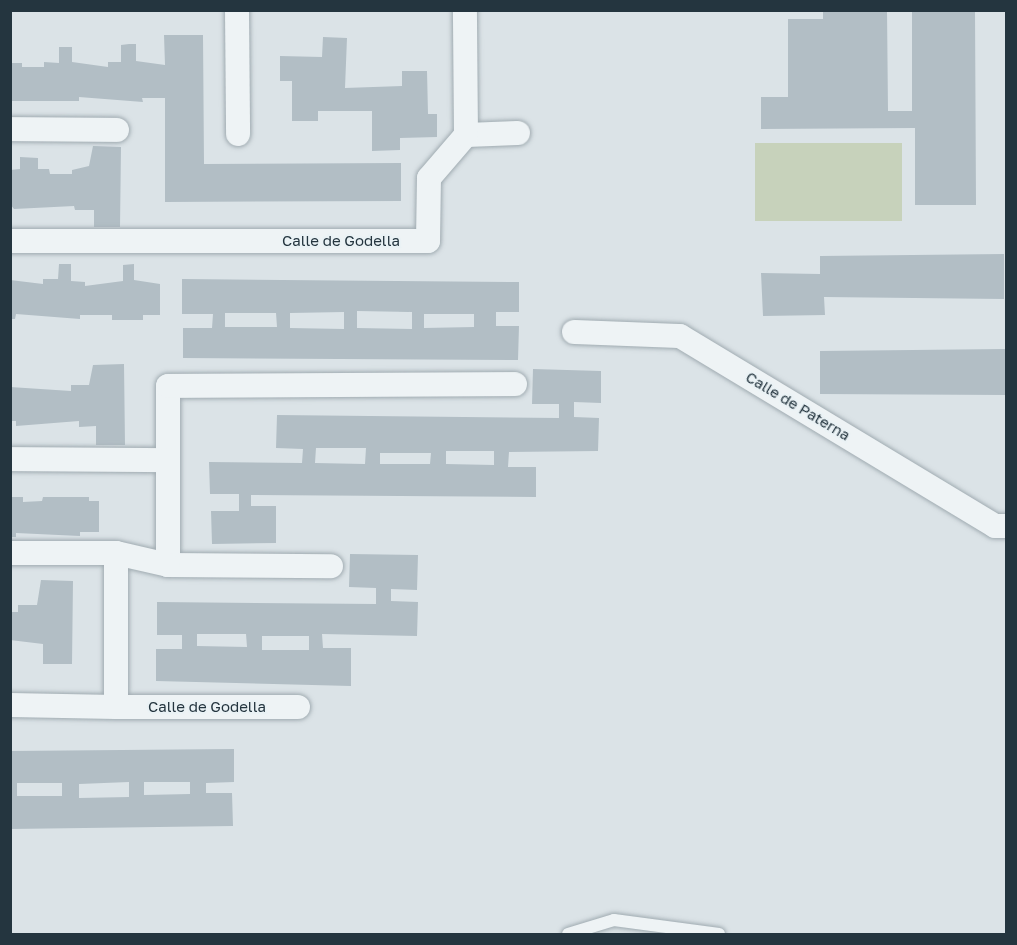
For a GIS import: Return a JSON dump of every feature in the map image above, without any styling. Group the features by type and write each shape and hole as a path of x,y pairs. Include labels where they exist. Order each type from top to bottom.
{"street":[{"path":"237,10 238,134"},
{"path":"465,10 466,135 518,133"},
{"path":"10,129 117,130"},
{"name":"Calle de Godella","path":"10,241 428,241 429,177 466,135"},
{"name":"Calle de Paterna","path":"574,332 680,336 996,526 1006,526"},
{"path":"168,565 168,386 515,384"},
{"path":"10,459 168,460"},
{"path":"10,553 116,553 168,565 330,566"},
{"path":"116,553 116,707"},
{"name":"Calle de Godella","path":"10,705 298,707"}],"lane":[{"path":"568,934 614,920 719,934"}],"green space":[{"path":"755,143 902,143 902,221 755,221"}],"building":[{"path":"823,10 887,10 888,111 912,111 912,10 975,10 976,205 915,205 915,128 761,129 761,97 788,97 788,19 823,19"},
{"path":"164,35 203,35 204,164 401,163 401,201 165,202 165,98 142,98 143,102 79,97 79,101 10,101 10,63 22,63 22,67 44,67 44,62 59,63 59,47 72,47 72,62 108,67 108,62 121,62 121,45 136,44 136,61 165,65"},
{"path":"323,37 347,38 345,88 402,86 402,71 427,71 428,114 437,114 437,137 400,138 400,150 372,151 372,111 318,111 318,121 292,121 292,81 280,81 280,56 322,57"},
{"path":"93,146 121,147 120,227 94,227 94,210 75,210 74,206 14,209 10,204 10,170 20,169 20,157 38,158 38,169 49,169 50,174 72,174 72,170 89,166"},
{"path":"1004,254 1004,299 824,297 825,315 763,316 761,273 820,274 820,256"},
{"path":"59,264 71,264 71,281 85,282 85,286 123,281 123,265 134,264 134,280 160,284 160,315 143,315 143,320 112,320 112,315 80,315 80,319 16,314 15,319 10,319 10,280 43,284 43,279 58,279"},
{"path":"182,279 519,282 519,312 496,312 496,326 519,326 518,360 183,358 183,328 212,328 213,314 182,314","holes":["357,311 412,312 412,329 357,328","344,312 344,329 290,328 290,313","225,313 276,313 277,327 225,327","424,314 474,314 474,327 424,328"]},
{"path":"1005,349 1005,395 820,394 820,351"},
{"path":"124,364 125,445 96,445 96,426 79,427 79,421 16,426 16,421 10,421 10,387 71,391 71,385 89,385 93,365"},
{"path":"533,369 601,371 601,403 574,402 574,417 599,418 598,451 509,452 508,467 536,467 536,497 251,495 251,506 276,506 276,543 212,544 211,511 239,511 239,494 210,494 209,462 302,463 303,449 276,448 277,415 559,418 559,404 532,404","holes":["316,448 366,448 365,464 315,463","446,451 494,451 494,465 446,464","380,453 431,453 430,464 380,464"]},
{"path":"10,497 23,497 23,502 42,501 43,497 89,497 89,501 99,501 99,532 80,532 80,536 16,533 16,537 10,537"},
{"path":"350,554 418,555 417,590 391,589 391,601 418,602 417,636 322,634 323,648 351,648 351,686 156,681 156,649 182,649 182,635 157,635 157,602 376,604 376,588 349,587","holes":["197,634 246,634 247,647 197,646","262,636 309,636 309,650 262,650"]},
{"path":"41,580 73,581 72,664 43,664 43,644 10,640 10,612 18,612 18,605 37,605"},
{"path":"234,749 234,782 206,783 206,793 232,793 233,826 10,829 10,751","holes":["129,782 129,797 79,798 79,784","144,782 190,782 190,794 144,795","17,783 62,783 62,796 17,796"]}]}
